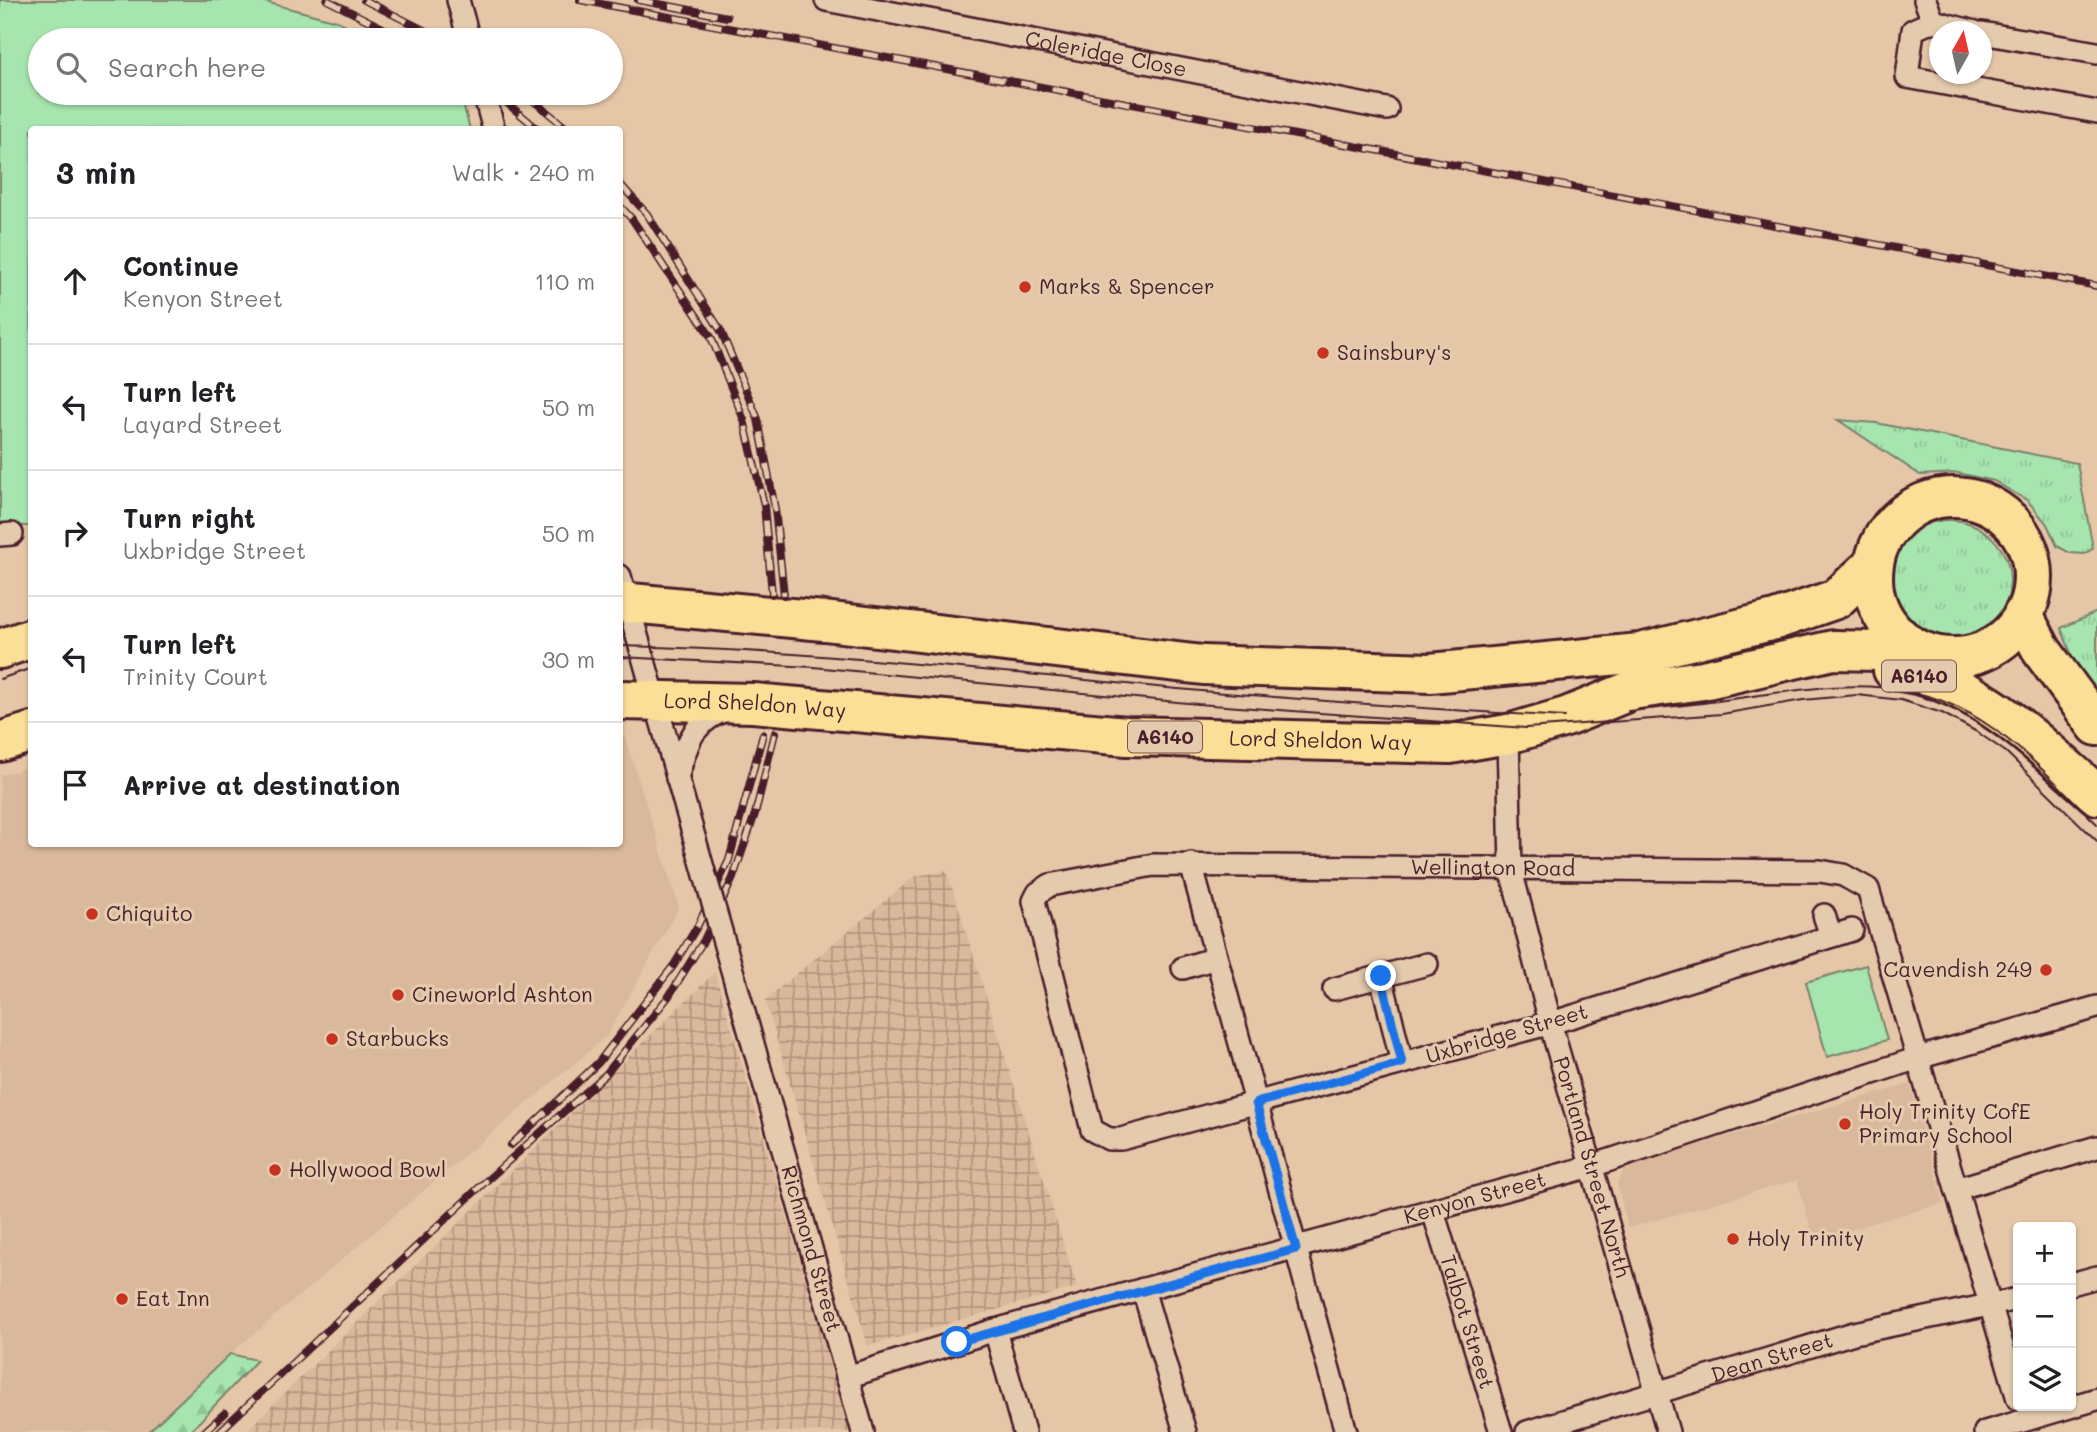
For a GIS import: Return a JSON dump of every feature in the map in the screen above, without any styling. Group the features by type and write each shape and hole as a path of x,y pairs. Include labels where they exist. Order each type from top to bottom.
{"highway":[{"path":"1933,499 1972,499 2003,514 2026,544 2033,581 2023,615 2009,634 1988,649 1965,656 1933,654 1904,641 1883,616 1875,598 1873,565 1883,536 1895,520 1911,508 1933,499"},
{"path":"623,594 824,621 1203,665 1430,673 1640,653 1775,620 1836,599 1873,565"},
{"path":"2023,615 2042,650 2097,726"},
{"path":"0,649 28,639"},
{"name":"Lord Sheldon Way","path":"637,700 753,703 1127,736 1450,744 1508,734 1566,717 1632,690 1703,680 1833,650 1933,654 2002,689 2065,748 2097,795"},
{"name":"A6140","path":"1703,680 1844,666 1902,671 1947,684 1998,710 2097,795"},
{"path":"0,743 28,733"}],"street":[{"path":"458,0 466,28"},
{"name":"Coleridge Close","path":"826,0 1387,109"},
{"path":"1925,0 1933,21"},
{"path":"1929,23 1913,30 1907,78 1929,82"},
{"path":"1992,35 2097,52"},
{"path":"1941,84 2097,112"},
{"path":"487,105 493,126"},
{"path":"623,601 637,700 677,778"},
{"path":"677,778 691,736 703,719 753,703"},
{"name":"Portland Street North","path":"1508,734 1511,870 1551,1023 1668,1432"},
{"name":"Richmond Street","path":"677,778 863,1432"},
{"path":"1191,864 1346,1432"},
{"name":"Wellington Road","path":"1114,870 1191,864 1820,872 1843,875 1868,888 1918,1058"},
{"name":"Uxbridge Street","path":"1114,870 1050,885 1038,893 1034,901 1092,1130 1109,1139 1121,1139 1551,1023 1841,933 1824,915"},
{"path":"1183,968 1216,958"},
{"path":"1334,989 1427,964"},
{"path":"1381,976 1402,1063"},
{"name":"Kenyon Street","path":"847,1377 995,1330 1592,1166 1918,1058 2097,1007"},
{"path":"1918,1058 2013,1382"},
{"path":"1956,1189 2097,1147"},
{"name":"Talbot Street","path":"1433,1211 1500,1432"},
{"path":"2076,1283 2097,1277"},
{"path":"1143,1289 1185,1432"},
{"name":"Dean Street","path":"1527,1432 1854,1333 2013,1300"},
{"path":"995,1330 1024,1432"},
{"path":"1985,1432 2097,1399"}],"shaded area":[{"path":"625,737 679,907 607,1036 230,1354 154,1432 0,1432 0,775 28,768 28,847 623,847"},
{"path":"947,871 1077,1287 868,1346 765,1000 915,876"},
{"path":"714,973 850,1432 245,1432"},
{"name":"Holy Trinity CofE Primary School","path":"1910,1084 1944,1203 1814,1240 1797,1180 1628,1228 1617,1183 1627,1165"}],"green space":[{"path":"0,0 258,0 337,21 352,28 28,28 28,105 463,105 469,126 28,126 28,526 0,526"},
{"path":"1838,420 1876,423 2077,463 2093,548 2085,554 2070,553 2057,546 2047,524 2028,501 1994,481 1958,473 1920,475"},
{"path":"1949,520 1972,525 1992,538 2005,558 2010,581 2005,604 1992,624 1972,637 1949,642 1926,637 1906,624 1893,604 1888,581 1893,558 1906,538 1926,525"},
{"path":"2097,612 2097,697 2075,663 2061,628"},
{"path":"1866,965 1887,1040 1827,1057 1806,982"},
{"path":"230,1354 257,1360 190,1432 148,1432"}],"tram line":[{"path":"623,646 838,657 1201,691 1565,717"},
{"path":"623,657 813,667 1198,704 1526,728 1722,714 1803,700 1857,695 1901,700 1942,713 2006,752 2097,841"},
{"path":"0,679 28,669"},
{"path":"1628,711 1820,688 1853,686 1919,693 1951,704 1998,732 2042,770 2097,824"}],"railway":[{"path":"327,0 383,28"},
{"path":"364,0 420,28"},
{"path":"580,0 2097,286"},
{"path":"638,0 727,17"},
{"path":"509,105 534,126"},
{"path":"539,105 564,126"},
{"path":"623,187 647,214 721,331 758,419 775,509 784,595"},
{"path":"623,209 711,337 744,420 764,505 772,594"},
{"path":"219,1432 485,1182 606,1074 669,996 704,940 733,878 755,814 775,733"},
{"path":"511,1145 598,1063 674,965 698,925 729,860 763,734"},
{"path":"204,1432 225,1413"}],"place":[{"name":"Marks & Spencer","path":"1025,287"},
{"name":"Sainsbury's","path":"1323,353"},
{"name":"Chiquito","path":"92,914"},
{"name":"Cavendish 249","path":"2046,970"},
{"name":"Cineworld Ashton","path":"398,995"},
{"name":"Starbucks","path":"332,1039"},
{"name":"Holy Trinity CofE Primary School","path":"1845,1124"},
{"name":"Hollywood Bowl","path":"275,1170"},
{"name":"Holy Trinity","path":"1733,1239"},
{"name":"Eat Inn","path":"122,1299"}],"route":[{"path":"957,1342 1296,1249 1256,1103 1402,1063 1381,976"}]}
